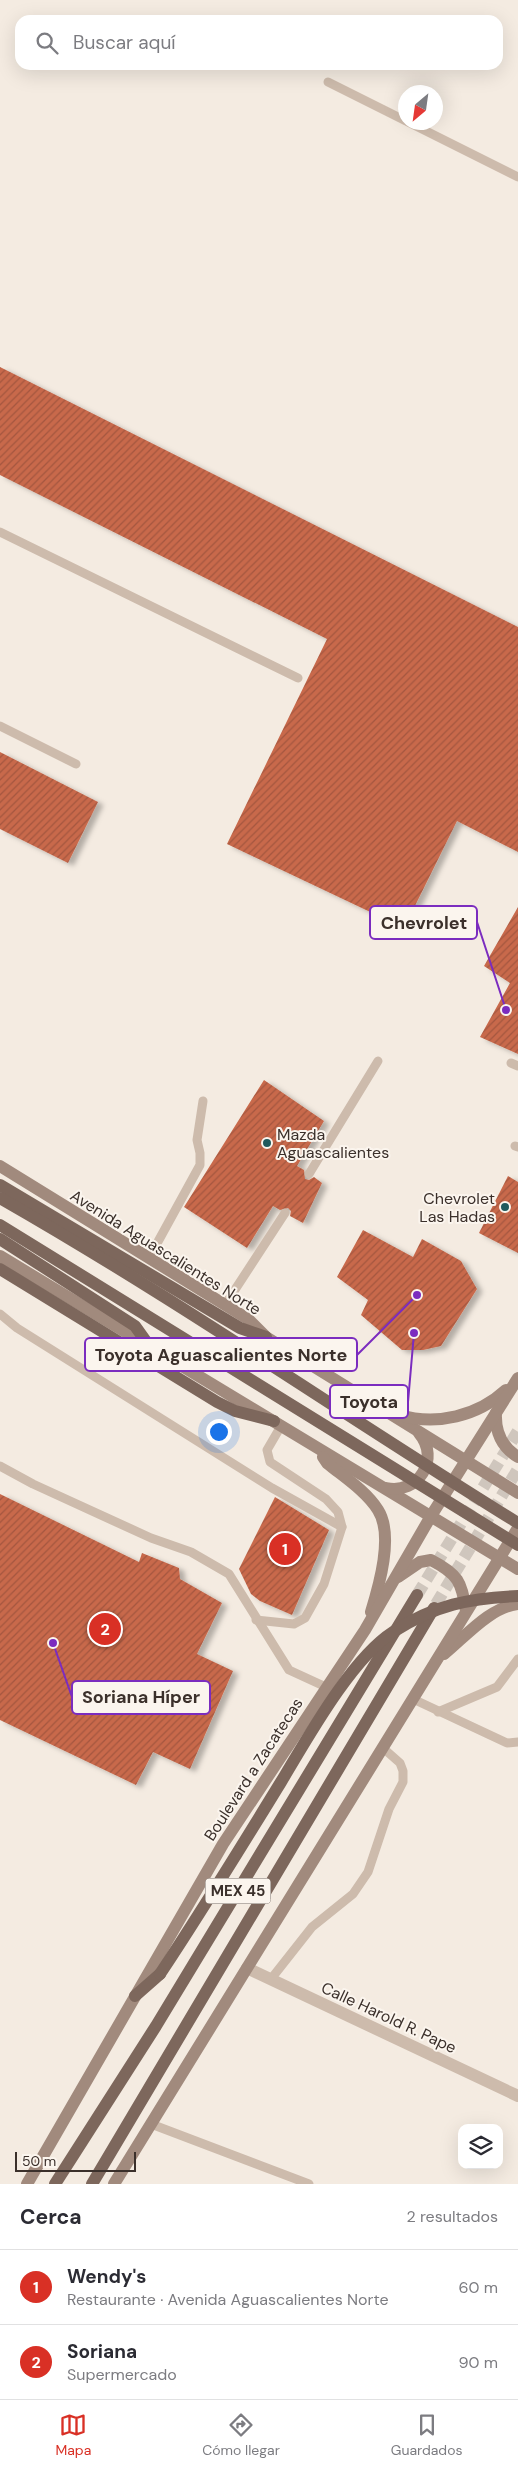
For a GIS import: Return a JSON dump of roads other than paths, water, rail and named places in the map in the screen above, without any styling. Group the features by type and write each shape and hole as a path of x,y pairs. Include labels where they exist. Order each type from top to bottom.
{"main road":[{"name":"Avenida Aguascalientes Norte","path":"0,1166 225,1305 248,1320 266,1337 384,1408 518,1493"},
{"path":"0,1185 240,1328 266,1337"},
{"path":"0,1198 238,1344 382,1438 518,1523"},
{"path":"0,1225 518,1545"},
{"path":"0,1239 135,1326 150,1347"},
{"path":"0,1256 518,1570"},
{"path":"0,1269 178,1379 235,1411 277,1423"},
{"path":"384,1408 406,1417 420,1419 435,1420 464,1415 491,1402 518,1377"},
{"name":"Boulevard a Zacatecas","path":"27,2184 223,1844 365,1630 431,1516 518,1377"},
{"path":"496,1413 497,1428 502,1442 518,1457"},
{"path":"376,1484 399,1489 413,1484 424,1472 429,1458 428,1450 422,1436 411,1426"},
{"path":"317,1449 327,1463 379,1511 387,1537 365,1630"},
{"name":"MEX 45","path":"114,2184 518,1528"},
{"path":"395,1579 420,1562 431,1560 456,1576 463,1588 466,1611"},
{"name":"MEX 45","path":"55,2184 156,2026 417,1595"},
{"path":"135,1996 160,1974 313,1730 346,1681 372,1650 392,1632 436,1608 492,1597 518,1596"},
{"name":"MEX 45","path":"92,2184 436,1604"},
{"path":"437,1661 490,1615 510,1605 518,1604"}],"street":[{"name":"Calle Harold R. Pape","path":"247,1968 518,2096"}],"lane":[{"path":"328,82 398,117"},
{"path":"423,130 518,177"},
{"path":"0,532 298,678"},
{"path":"0,726 76,764"},
{"path":"309,1174 378,1061"},
{"path":"149,1258 200,1165 200,1152 197,1140 203,1101"},
{"path":"225,1305 285,1213"},
{"path":"0,1314 17,1328 272,1488 342,1527"},
{"path":"256,1620 294,1624 305,1618 324,1584 342,1527 338,1512 326,1499 270,1462 267,1450 277,1423"},
{"path":"0,1466 151,1538 191,1552 230,1574 256,1620 289,1670 326,1687"},
{"path":"438,1712 497,1687 518,1659"},
{"path":"414,1699 507,1743 518,1742"},
{"path":"271,1979 312,1927 353,1894 368,1872 389,1809 403,1782 404,1771 400,1764 383,1748"},
{"path":"151,2124 309,2184"}],"tunnel":[{"path":"417,1595 518,1431"},
{"path":"436,1604 518,1469"}],"place":[{"name":"Chevrolet","path":"506,1010"},
{"name":"Mazda Aguascalientes","path":"267,1143"},
{"name":"Chevrolet Las Hadas","path":"505,1207"},
{"name":"Toyota Aguascalientes Norte","path":"417,1295"},
{"name":"Toyota","path":"414,1333"},
{"name":"Wendy's","path":"285,1549"},
{"name":"Soriana","path":"105,1629"},
{"name":"Soriana Híper","path":"53,1643"}]}
